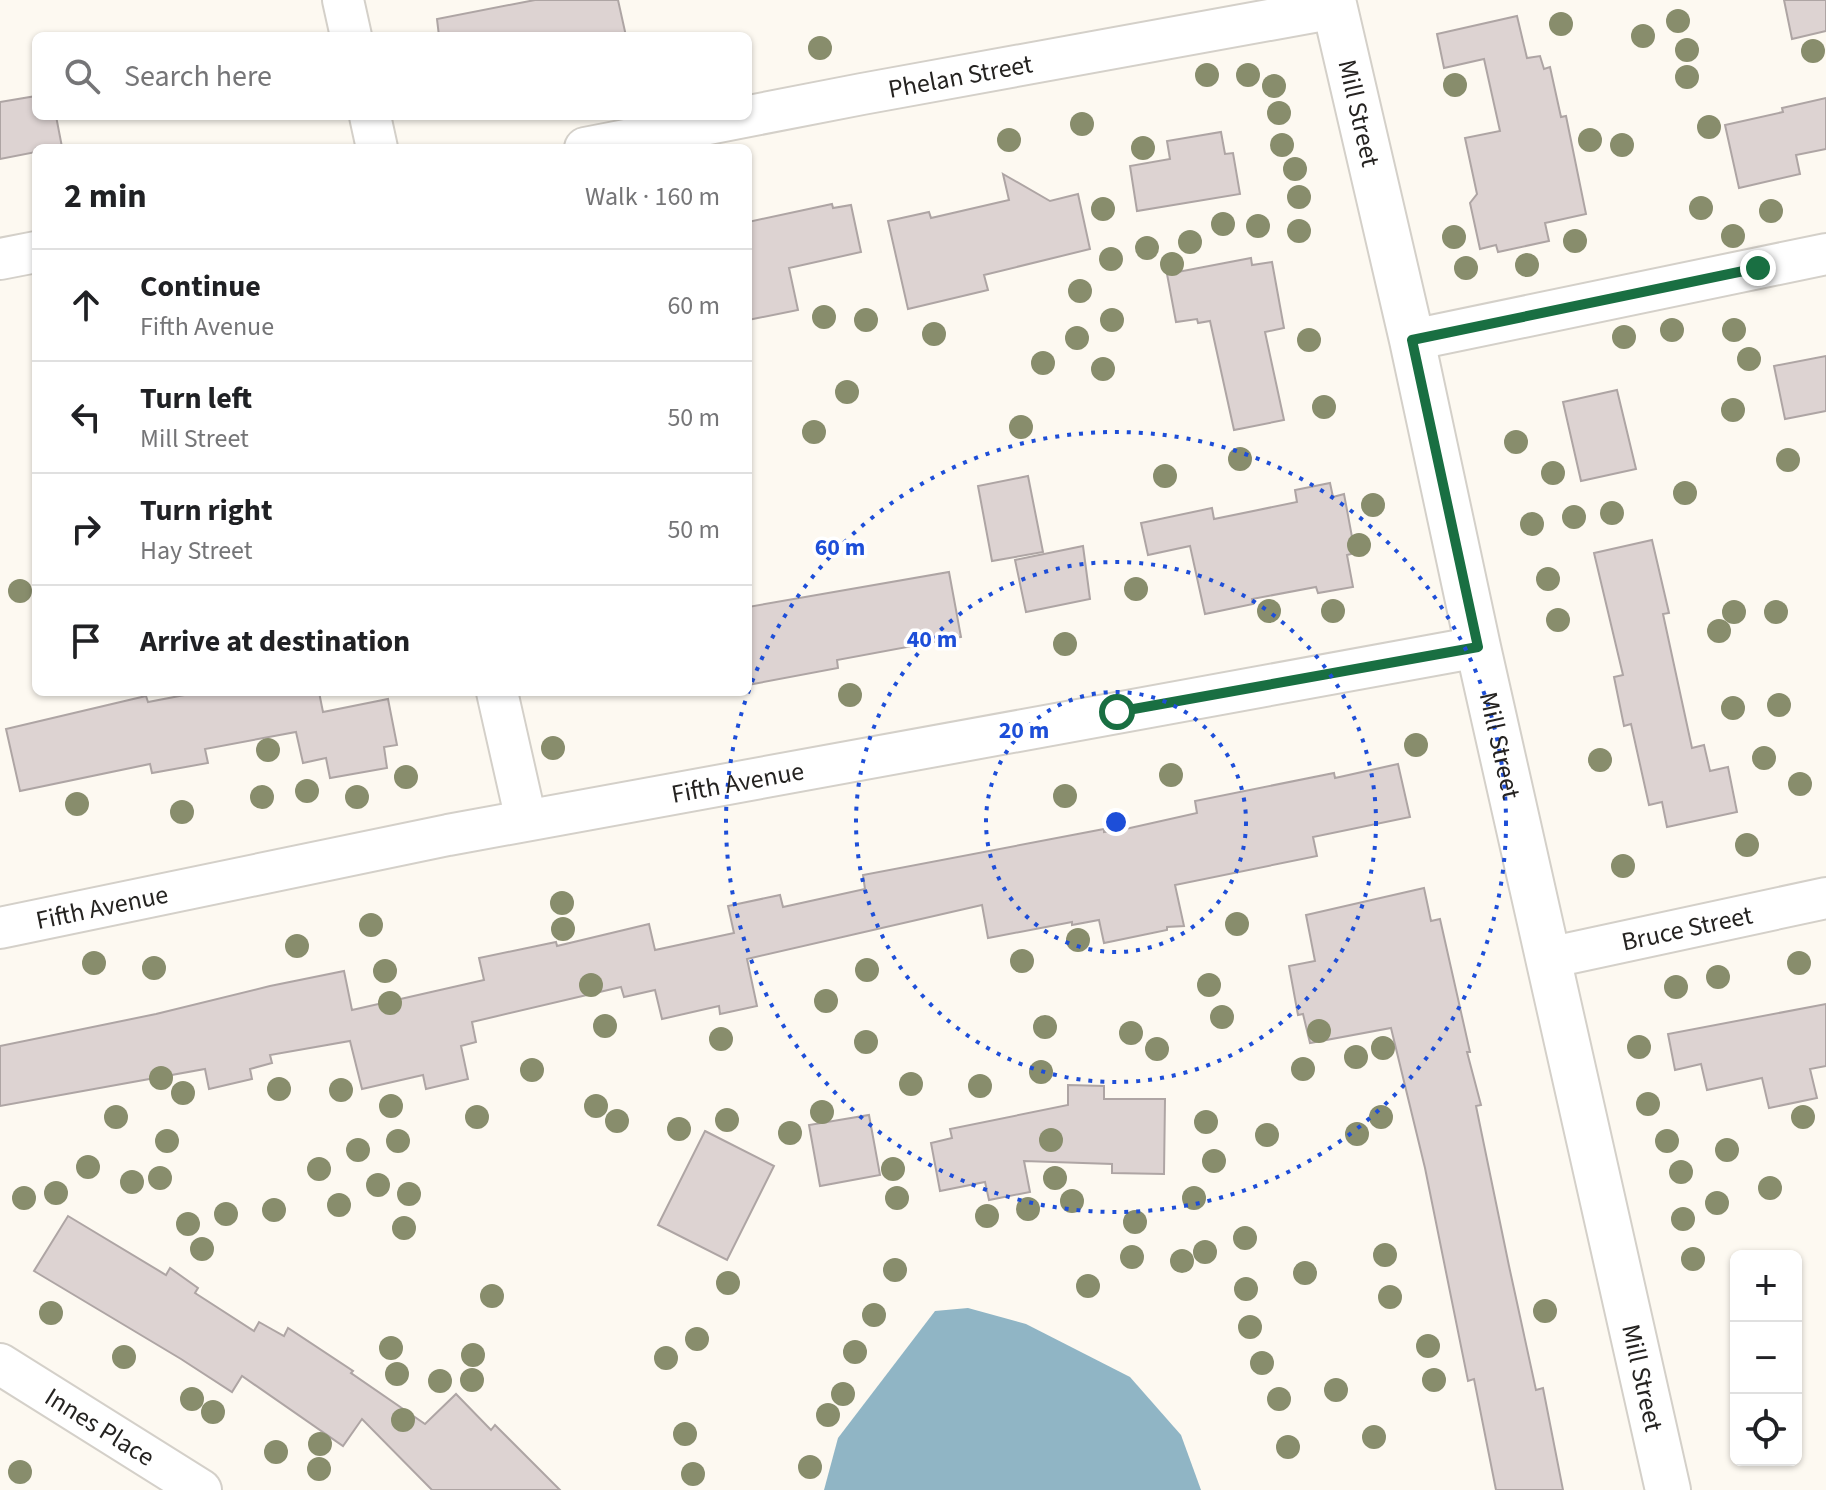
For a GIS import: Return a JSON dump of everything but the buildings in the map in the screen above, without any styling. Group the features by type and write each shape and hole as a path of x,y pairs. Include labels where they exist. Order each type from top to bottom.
{"main road":[{"name":"Mill Street","path":"1334,4 1412,340 1668,1490"}],"street":[{"path":"343,0 350,32"},
{"name":"Phelan Street","path":"752,115 1334,4"},
{"path":"371,120 376,144"},
{"name":"Phelan Street","path":"606,144 729,120"},
{"path":"0,259 32,253"},
{"path":"1412,340 1826,254"},
{"name":"Fifth Avenue","path":"0,928 526,820 1478,647"},
{"path":"498,696 526,820"},
{"name":"Bruce Street","path":"1548,958 1826,898"},
{"name":"Innes Place","path":"0,1364 201,1490"}],"water":[{"path":"968,1308 1026,1324 1130,1377 1181,1435 1201,1490 824,1490 838,1438 935,1311"}],"route":[{"path":"1117,712 1478,647 1412,340 1758,268"}]}
